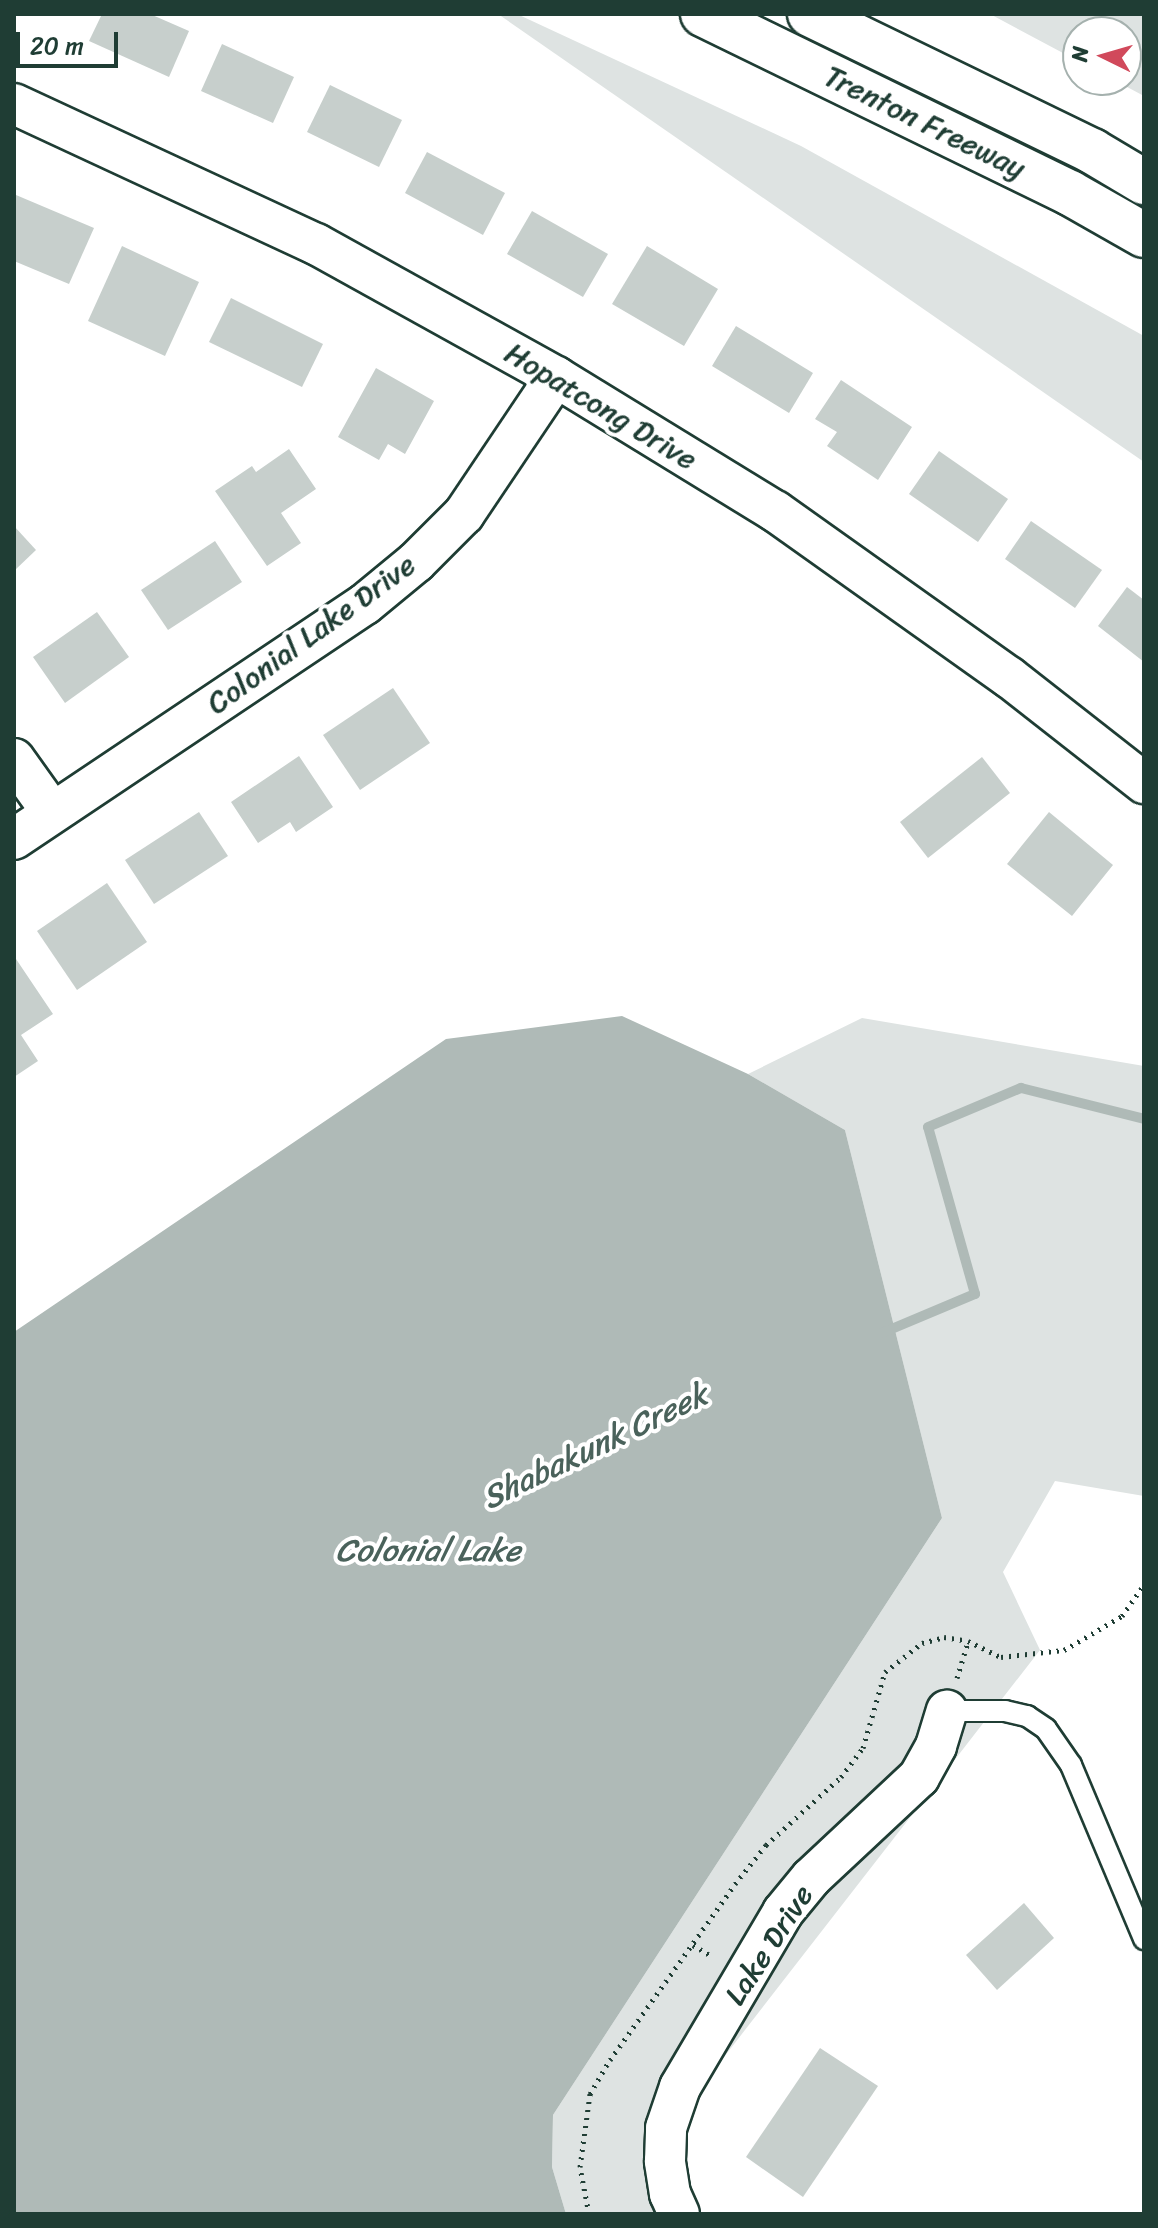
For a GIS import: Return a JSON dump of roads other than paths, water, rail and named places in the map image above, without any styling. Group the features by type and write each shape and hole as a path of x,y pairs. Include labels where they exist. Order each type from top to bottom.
{"highway":[{"name":"Trenton Freeway","path":"703,14 1070,193 1144,235"},
{"name":"Trenton Freeway","path":"810,14 1092,151 1144,182"}],"street":[{"name":"Hopatcong Drive","path":"14,104 316,244 556,377 775,511 1009,677 1144,783"},
{"name":"Colonial Lake Drive","path":"14,839 365,604 416,562 464,514 556,377"},
{"path":"14,759 52,812"},
{"name":"Lake Drive","path":"679,2214 670,2194 665,2161 666,2128 680,2087 783,1912 811,1878 919,1777 936,1746 947,1711"}],"lane":[{"path":"947,1711 1005,1711 1027,1716 1046,1729 1071,1765 1144,1939"}],"water":[{"name":"Colonial Lake","path":"622,1016 748,1074 845,1130 942,1518 553,2115 552,2167 566,2214 14,2214 14,1332 446,1039"}],"waterway":[{"name":"Shabakunk Creek","path":"882,1333 975,1294 928,1127 1021,1088 1144,1119"}]}
